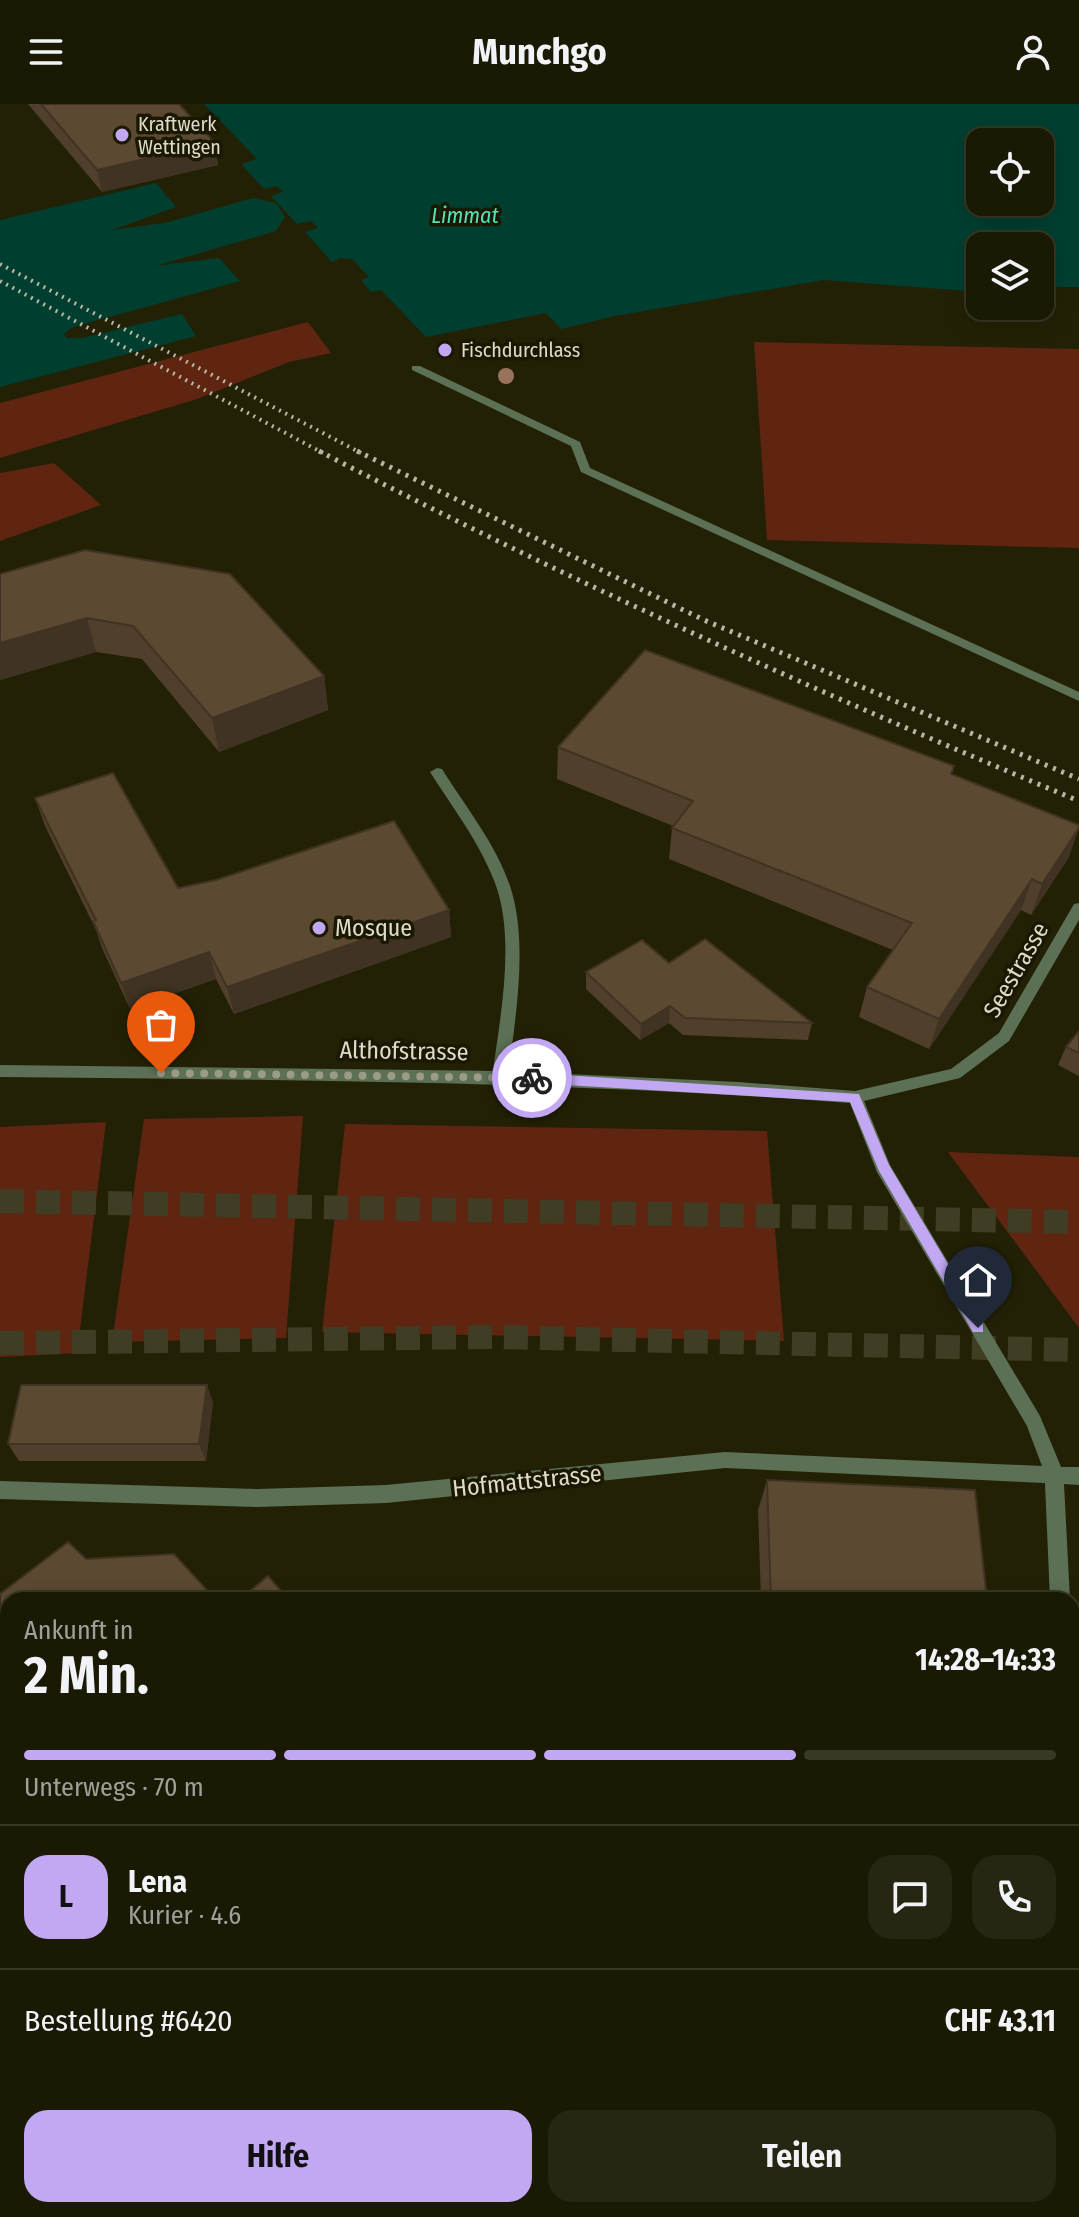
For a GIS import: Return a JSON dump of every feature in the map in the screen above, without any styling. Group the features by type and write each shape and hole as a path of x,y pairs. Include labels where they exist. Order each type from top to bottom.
{"street":[{"path":"416,368 576,444 585,470 1079,697"},
{"path":"437,772 504,886 510,920 508,1011 500,1077"},
{"name":"Seestrasse","path":"855,1097 955,1074 1004,1037 1079,908"},
{"name":"Althofstrasse","path":"0,1071 500,1077 738,1088 855,1097"},
{"path":"855,1097 883,1167 1034,1422 1054,1473 1060,1592"},
{"name":"Hofmattstrasse","path":"0,1490 257,1498 386,1494 725,1460 1079,1476"}],"shaded area":[{"path":"308,322 331,353 289,362 197,399 0,458 0,403"},
{"path":"754,342 1079,349 1079,548 767,540"},
{"path":"54,463 101,505 0,541 0,473"},
{"path":"303,1116 286,1338 112,1342 144,1119"},
{"path":"106,1122 77,1353 0,1357 0,1127"},
{"path":"345,1124 767,1131 784,1341 322,1332"},
{"path":"948,1152 1079,1157 1079,1328"}],"water":[{"name":"Limmat","path":"204,104 1079,104 1079,287 1054,287 1054,232 966,232 966,291 824,280 615,316 561,329 546,313 426,337 381,290 371,292 361,280 369,277 352,259 340,258 332,262 305,232 318,228 311,221 297,224 271,196 283,192 277,186 264,189 241,164 257,159"},
{"path":"156,183 176,207 112,230 187,220 207,243 140,268 219,258 240,281 73,327 64,334 67,338 82,338 182,314 196,336 0,387 0,220"}],"building":[{"name":"Kraftwerk Wettingen","path":"41,104 179,104 215,143 97,170"},
{"path":"85,550 230,574 324,676 212,718 133,626 87,618 0,643 0,574"},
{"path":"645,650 954,766 951,774 1079,825 1042,884 1032,879 939,1019 867,987 912,923 672,828 693,801 558,747"},
{"path":"113,773 178,888 216,880 394,821 449,910 227,987 209,952 121,983 93,921 96,920 35,798"},
{"path":"705,939 812,1023 685,1018 670,1006 641,1024 586,972 642,940 669,963"},
{"path":"1079,1031 1079,1053 1066,1047"},
{"path":"21,1385 207,1385 199,1444 8,1444"},
{"path":"767,1480 975,1490 986,1592 771,1592"},
{"path":"68,1542 86,1559 174,1554 209,1592 3,1592"},
{"path":"268,1576 282,1592 249,1592"}],"waterway":[{"name":"Limmat","path":"0,291 253,217"}],"tunnel":[{"path":"0,1201 1079,1222"},
{"path":"0,1343 492,1337 1079,1350"}],"railway":[{"path":"0,264 360,452"},
{"path":"0,281 323,453"},
{"path":"319,451 506,545 695,634 1079,801"},
{"path":"360,452 704,620 1079,779"}],"way so far":[{"path":"161,1073 532,1078"}],"place":[{"name":"Kraftwerk Wettingen","path":"122,135"},
{"name":"Fischdurchlass","path":"445,350"},
{"name":"Mosque","path":"319,928"}],"route":[{"path":"532,1078 855,1097 883,1167 978,1328"}]}
